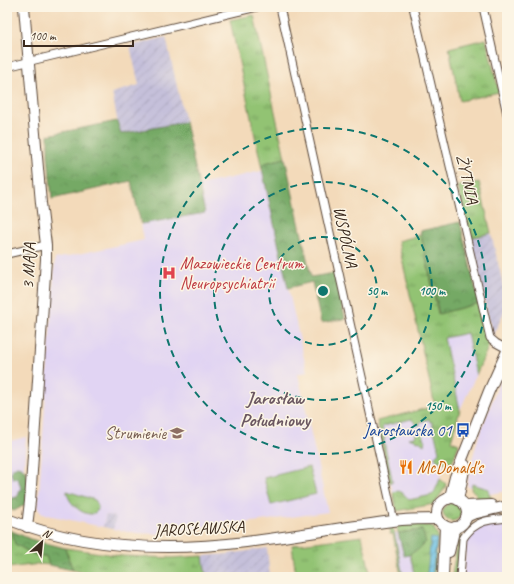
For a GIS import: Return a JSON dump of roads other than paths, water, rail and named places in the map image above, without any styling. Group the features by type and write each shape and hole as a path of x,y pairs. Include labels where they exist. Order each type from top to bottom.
{"main road":[{"name":"3 MAJA","path":"24,7 40,195 46,245 43,314 27,527"},
{"path":"448,499 455,477 489,391 507,350"},
{"path":"472,436 465,462 462,503 466,511 466,517 464,522 460,525 450,527 440,522 438,515 441,503 448,499 453,498 462,503 507,505"},
{"path":"466,517 507,505"},
{"name":"JAROSŁAWSKA","path":"7,520 56,535 98,543 137,547 169,548 245,542 438,515"},
{"path":"444,577 444,554 450,527"}],"street":[{"path":"7,67 257,7"},
{"name":"WSPÓLNA","path":"280,7 394,521"},
{"name":"ŻYTNIA","path":"413,7 490,338 507,350"},
{"path":"483,7 507,114"},
{"path":"7,254 46,245"},
{"path":"460,577 463,540 465,535 476,524 507,518"}],"water":[{"path":"431,538 437,539 432,575 427,574"}],"place":[{"name":"Mazowieckie Centrum Neuropsychiatrii","path":"169,273"},
{"name":"Jarosławska 01","path":"463,430"},
{"name":"Strumienie","path":"177,433"},
{"name":"McDonald's","path":"406,467"}],"district":[{"name":"Jarosław Południowy","path":"275,408"}]}
